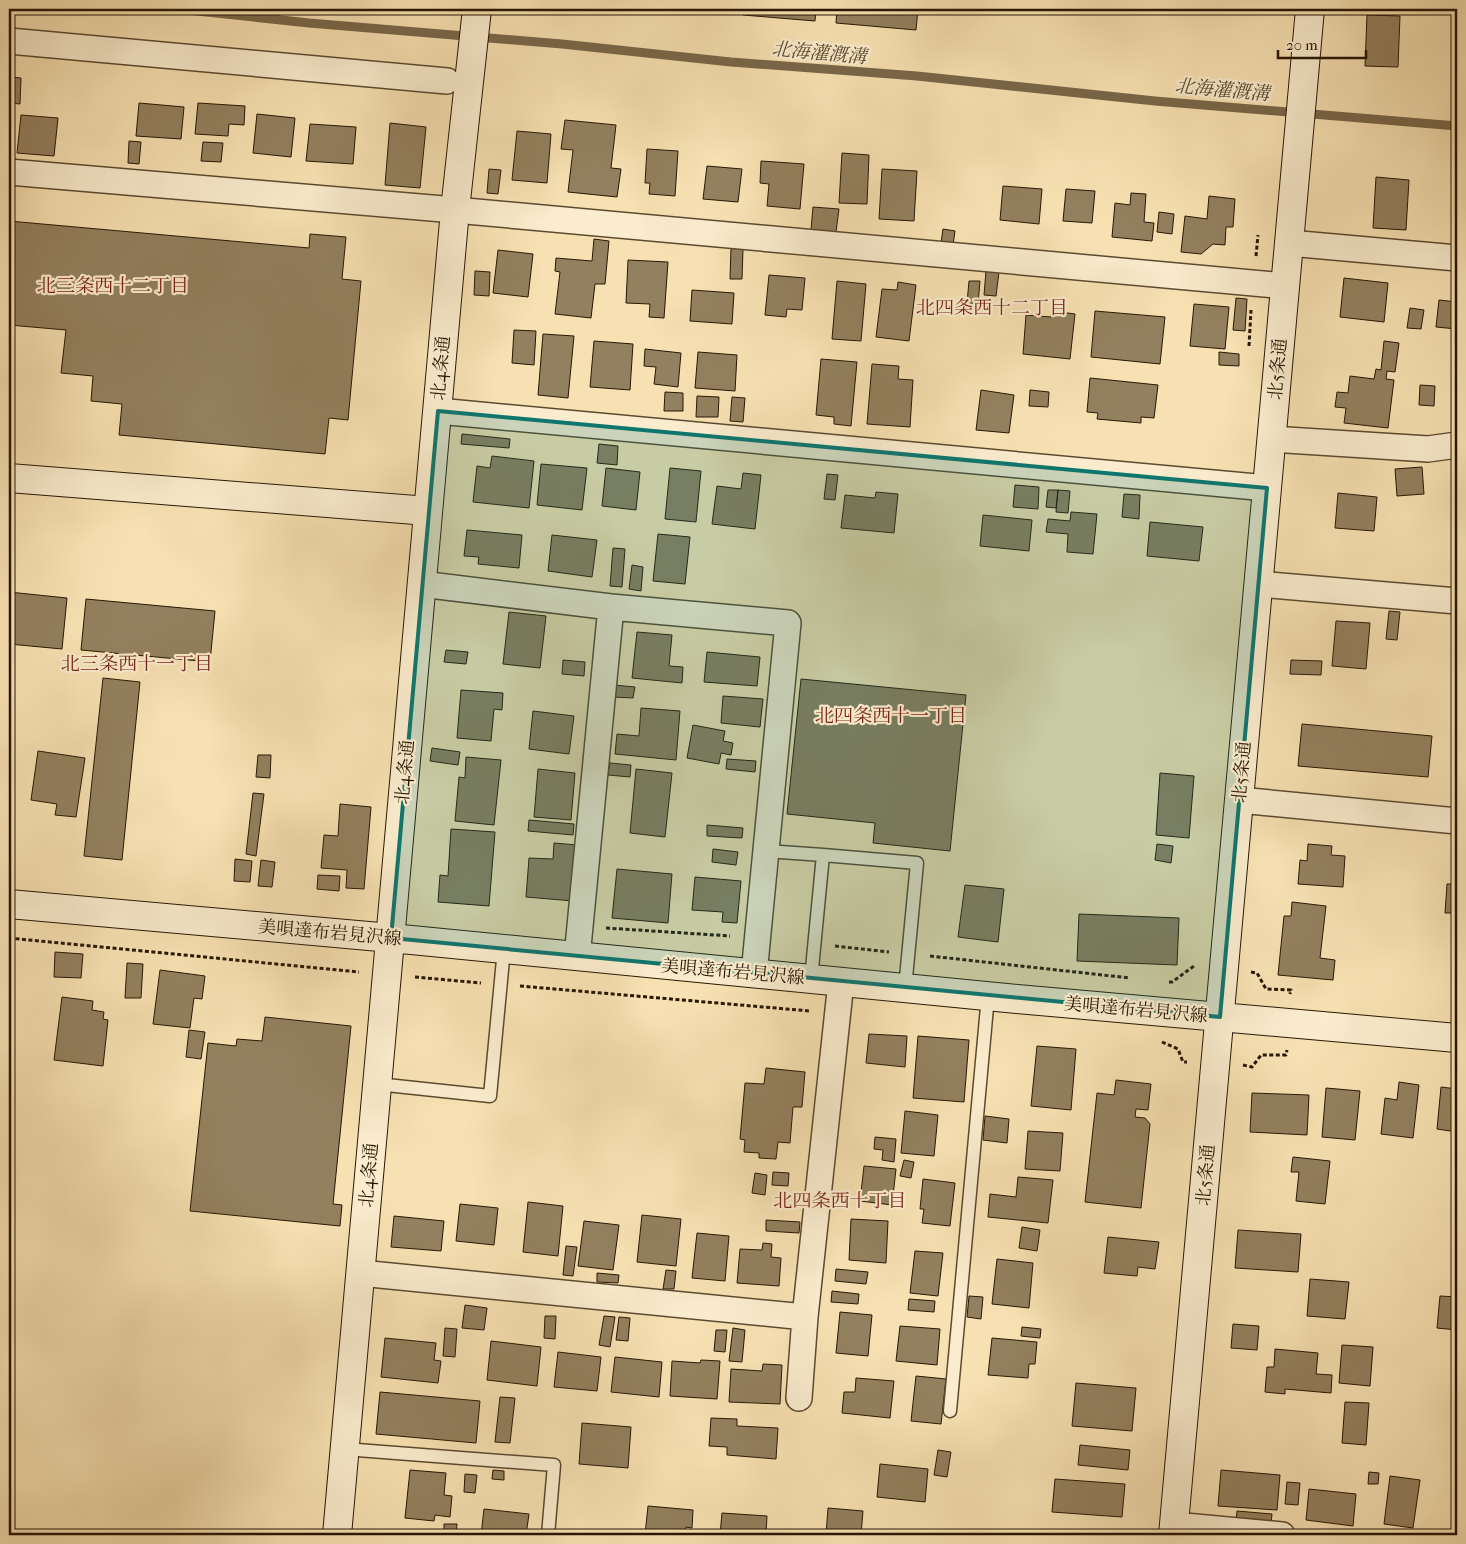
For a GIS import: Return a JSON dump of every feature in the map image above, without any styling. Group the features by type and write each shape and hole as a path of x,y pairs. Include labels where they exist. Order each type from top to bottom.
{"street":[{"name":"北5条通","path":"1174,1530 1310,9"},
{"name":"北4条通","path":"337,1535 455,210 476,15"},
{"path":"9,41 447,81"},
{"path":"9,172 455,210 1285,286"},
{"path":"1289,243 1457,258"},
{"path":"438,411 1267,488"},
{"path":"1271,439 1428,448 1457,444"},
{"path":"9,478 428,511"},
{"path":"421,584 611,607 788,623 754,974"},
{"path":"1258,584 1457,602"},
{"path":"577,957 611,607"},
{"path":"1239,800 1457,821"},
{"name":"美唄達布岩見沢線","path":"9,904 1457,1038"},
{"path":"799,1398 805,1317 841,982"},
{"path":"360,1273 805,1317"},
{"path":"1174,1530 1282,1535"}],"lane":[{"path":"766,850 917,864 905,988"},
{"path":"811,979 823,855"},
{"path":"377,1084 490,1096 504,950"},
{"path":"950,1411 988,996"},
{"path":"344,1449 554,1465 548,1535"}],"path":[{"path":"9,938 387,975 838,1013"}],"highlighted area":[{"path":"438,411 1267,488 1220,1017 391,938"}],"building":[{"path":"744,9 816,9 815,21 743,15"},
{"path":"837,9 918,9 916,30 836,23"},
{"path":"1367,15 1400,16 1398,67 1365,66"},
{"path":"9,77 21,78 20,104 9,103"},
{"path":"139,103 184,107 181,139 136,136"},
{"path":"198,103 245,106 244,125 229,124 228,136 195,134"},
{"path":"257,114 295,118 291,157 253,153"},
{"path":"21,115 58,118 54,156 17,153"},
{"path":"565,120 616,125 611,168 621,169 617,197 568,192 573,150 561,149"},
{"path":"390,123 426,127 420,188 385,185"},
{"path":"310,124 356,127 353,164 306,161"},
{"path":"517,131 551,134 547,183 512,180"},
{"path":"129,141 141,142 139,164 128,163"},
{"path":"203,142 223,143 221,162 201,161"},
{"path":"647,149 678,151 675,196 649,194 650,183 645,183"},
{"path":"842,153 869,155 867,204 839,203"},
{"path":"761,161 804,164 800,209 767,206 769,184 760,183"},
{"path":"707,166 742,169 738,202 703,199"},
{"path":"489,169 501,170 498,194 487,193"},
{"path":"882,169 917,171 914,221 879,219"},
{"path":"1376,177 1409,180 1406,230 1373,228"},
{"path":"1003,186 1042,189 1039,224 1000,220"},
{"path":"1066,189 1095,191 1092,223 1063,221"},
{"path":"1131,193 1146,194 1144,222 1154,223 1152,241 1112,237 1115,203 1130,205"},
{"path":"1209,196 1235,199 1233,227 1226,227 1225,245 1213,244 1201,254 1181,252 1185,216 1207,219"},
{"path":"813,207 839,209 836,232 811,230"},
{"path":"1159,212 1174,214 1172,234 1157,232"},
{"path":"9,221 309,248 310,234 346,237 342,279 361,281 348,420 329,418 325,454 119,435 122,404 91,401 93,376 61,373 66,330 9,325"},
{"path":"943,229 955,231 953,245 941,243"},
{"path":"594,239 609,241 605,284 595,284 591,318 555,314 560,272 555,271 556,258 592,261"},
{"path":"731,248 743,249 742,279 730,279"},
{"path":"498,250 533,254 528,297 493,293"},
{"path":"628,260 668,262 664,318 649,317 650,304 626,303"},
{"path":"475,271 490,272 489,296 474,295"},
{"path":"986,271 999,272 996,296 984,295"},
{"path":"769,275 805,278 802,310 787,309 786,317 765,315"},
{"path":"1344,278 1388,283 1384,322 1340,317"},
{"path":"837,281 866,284 861,341 832,339"},
{"path":"969,281 980,281 978,304 967,303"},
{"path":"898,282 916,285 909,341 876,337 882,289 897,290"},
{"path":"692,290 734,293 732,324 690,321"},
{"path":"1236,298 1247,299 1245,331 1233,330"},
{"path":"1439,300 1457,302 1457,329 1436,327"},
{"path":"1194,304 1229,307 1225,349 1190,346"},
{"path":"1410,308 1424,310 1421,329 1407,328"},
{"path":"1052,311 1075,314 1070,359 1023,354 1026,315 1051,317"},
{"path":"1095,311 1165,317 1160,364 1091,357"},
{"path":"514,330 536,331 534,365 512,363"},
{"path":"543,334 574,336 568,398 538,395"},
{"path":"594,341 633,344 630,390 590,387"},
{"path":"1384,341 1399,343 1395,372 1387,371 1386,379 1394,380 1388,428 1344,423 1346,408 1335,407 1337,392 1348,393 1350,376 1374,379 1376,369 1381,370"},
{"path":"645,349 681,353 678,387 654,384 656,367 644,366"},
{"path":"698,352 737,355 735,391 695,388"},
{"path":"1219,352 1239,354 1239,366 1219,365"},
{"path":"821,359 857,362 851,426 834,424 834,417 816,415"},
{"path":"872,364 899,366 898,379 913,380 910,427 867,424"},
{"path":"1090,378 1158,385 1154,418 1141,417 1141,423 1097,419 1098,413 1087,412"},
{"path":"1420,385 1435,386 1434,406 1419,405"},
{"path":"981,390 1014,395 1009,433 976,430"},
{"path":"1030,390 1049,392 1048,407 1029,406"},
{"path":"665,392 683,393 683,411 664,411"},
{"path":"697,396 719,397 718,417 696,417"},
{"path":"732,397 745,398 743,422 730,421"},
{"path":"462,434 510,439 509,448 461,444"},
{"path":"599,444 618,446 617,465 597,463"},
{"path":"492,456 534,461 529,508 473,502 477,466 490,468"},
{"path":"541,464 587,468 582,510 537,505"},
{"path":"1422,467 1424,494 1397,496 1395,469"},
{"path":"606,468 640,472 636,510 602,506"},
{"path":"670,468 701,471 696,522 665,519"},
{"path":"743,473 761,475 755,529 712,524 717,486 741,489"},
{"path":"827,474 838,475 835,500 824,499"},
{"path":"1015,485 1039,487 1038,509 1013,507"},
{"path":"1048,490 1058,490 1056,508 1046,507"},
{"path":"1058,490 1070,491 1068,513 1056,512"},
{"path":"876,492 898,494 894,533 841,528 845,495 875,498"},
{"path":"1338,493 1377,497 1374,531 1335,528"},
{"path":"1124,494 1140,495 1139,519 1122,517"},
{"path":"1071,512 1097,514 1093,554 1067,552 1068,534 1046,532 1048,519 1070,521"},
{"path":"983,515 1032,520 1029,551 980,546"},
{"path":"1150,522 1203,527 1199,561 1147,556"},
{"path":"467,530 522,535 519,568 478,564 479,557 464,556"},
{"path":"658,534 690,537 685,584 653,581"},
{"path":"552,535 597,540 592,577 548,571"},
{"path":"613,548 625,549 622,587 610,586"},
{"path":"632,565 643,567 641,591 629,589"},
{"path":"9,592 67,598 62,649 9,644"},
{"path":"86,599 215,611 210,662 81,650"},
{"path":"1389,611 1400,612 1397,640 1386,639"},
{"path":"509,612 546,616 540,668 503,664"},
{"path":"1336,621 1370,623 1366,669 1332,666"},
{"path":"637,632 672,635 669,666 683,667 682,683 632,678"},
{"path":"446,650 468,652 466,664 444,662"},
{"path":"707,652 760,657 757,686 704,682"},
{"path":"563,660 585,662 584,676 562,674"},
{"path":"1291,660 1322,661 1321,675 1290,674"},
{"path":"103,678 140,682 122,860 84,856"},
{"path":"801,679 966,695 950,851 873,843 875,823 787,814"},
{"path":"614,685 635,687 633,698 613,697"},
{"path":"461,690 503,693 502,710 494,709 491,741 457,738"},
{"path":"723,696 763,699 760,727 721,723"},
{"path":"641,708 680,711 676,760 615,754 617,734 639,736"},
{"path":"533,711 574,716 569,754 529,749"},
{"path":"1302,724 1432,736 1428,777 1298,766"},
{"path":"693,725 725,731 723,741 733,743 731,755 721,753 719,764 687,758"},
{"path":"432,748 460,752 458,765 430,761"},
{"path":"38,751 85,758 76,817 55,815 57,804 31,800"},
{"path":"258,755 271,755 270,778 256,777"},
{"path":"466,757 501,760 494,825 455,821 459,777 465,778"},
{"path":"727,759 756,761 755,772 726,769"},
{"path":"610,763 631,765 630,777 608,775"},
{"path":"538,769 575,773 571,820 534,817"},
{"path":"636,769 672,773 665,837 630,833"},
{"path":"1160,773 1194,776 1189,838 1156,835"},
{"path":"253,793 264,794 256,856 246,854"},
{"path":"340,804 371,807 364,889 346,888 347,870 321,868 324,835 338,836"},
{"path":"529,820 574,824 573,835 528,831"},
{"path":"707,825 743,828 742,838 707,836"},
{"path":"451,829 495,832 489,906 438,902 440,875 448,876"},
{"path":"554,843 577,845 573,901 526,897 529,858 553,859"},
{"path":"1157,844 1173,846 1171,863 1155,860"},
{"path":"1308,844 1332,846 1331,855 1345,856 1343,887 1298,884 1300,860 1307,861"},
{"path":"713,849 738,852 736,865 712,862"},
{"path":"235,859 252,861 250,882 234,881"},
{"path":"261,860 275,862 272,887 258,886"},
{"path":"617,869 672,874 668,923 612,918"},
{"path":"318,875 340,876 339,891 317,889"},
{"path":"695,877 741,881 737,923 722,922 723,912 692,910"},
{"path":"1447,884 1457,884 1457,913 1445,913"},
{"path":"965,885 1004,889 998,942 958,937"},
{"path":"1292,902 1326,906 1320,958 1335,960 1333,980 1278,975 1284,916 1291,916"},
{"path":"1079,914 1179,918 1177,965 1077,961"},
{"path":"55,952 83,954 81,978 54,977"},
{"path":"127,963 143,964 141,998 125,998"},
{"path":"160,970 205,976 202,999 194,998 190,1028 153,1024"},
{"path":"1457,974 1457,996 1455,995"},
{"path":"62,997 93,1001 92,1010 104,1012 103,1019 108,1020 103,1066 54,1060"},
{"path":"265,1017 351,1026 333,1204 342,1205 340,1226 190,1211 208,1043 236,1046 237,1039 262,1041"},
{"path":"189,1030 205,1032 201,1059 186,1057"},
{"path":"869,1034 907,1036 905,1067 866,1063"},
{"path":"918,1036 969,1040 964,1102 913,1098"},
{"path":"1037,1046 1076,1049 1071,1110 1031,1106"},
{"path":"766,1068 805,1072 802,1107 793,1107 790,1143 778,1142 776,1159 759,1158 759,1153 744,1152 745,1140 740,1139 745,1083 764,1084"},
{"path":"1116,1080 1151,1084 1148,1110 1136,1109 1135,1117 1145,1118 1150,1124 1141,1208 1085,1202 1097,1093 1114,1095"},
{"path":"1399,1082 1419,1085 1413,1138 1381,1134 1385,1098 1397,1100"},
{"path":"1441,1087 1457,1089 1457,1132 1437,1129"},
{"path":"1326,1088 1360,1091 1355,1140 1322,1137"},
{"path":"1252,1093 1309,1095 1307,1135 1250,1132"},
{"path":"905,1111 938,1115 934,1156 901,1153"},
{"path":"985,1116 1009,1119 1007,1143 983,1140"},
{"path":"1028,1131 1063,1133 1060,1171 1025,1169"},
{"path":"875,1137 896,1139 894,1162 882,1160 883,1150 874,1149"},
{"path":"1293,1157 1330,1161 1325,1204 1296,1201 1299,1172 1291,1172"},
{"path":"904,1160 914,1162 911,1178 900,1176"},
{"path":"864,1166 896,1169 892,1205 860,1201"},
{"path":"773,1172 789,1173 788,1186 772,1185"},
{"path":"755,1173 767,1175 765,1195 752,1193"},
{"path":"1018,1177 1053,1180 1048,1223 988,1217 990,1194 1016,1197"},
{"path":"923,1179 955,1183 950,1226 922,1223 924,1209 920,1209"},
{"path":"528,1202 563,1206 558,1256 523,1252"},
{"path":"460,1204 498,1208 494,1245 456,1241"},
{"path":"642,1215 681,1219 676,1266 637,1262"},
{"path":"394,1216 444,1221 441,1251 391,1247"},
{"path":"851,1219 888,1221 886,1263 849,1260"},
{"path":"766,1220 800,1222 799,1233 766,1231"},
{"path":"584,1221 619,1225 613,1270 578,1266"},
{"path":"1022,1227 1040,1230 1037,1251 1019,1248"},
{"path":"1238,1230 1301,1234 1298,1272 1235,1268"},
{"path":"697,1233 729,1236 725,1281 692,1278"},
{"path":"1108,1237 1159,1242 1155,1269 1138,1267 1137,1276 1104,1273"},
{"path":"763,1243 772,1244 771,1257 781,1258 779,1286 737,1283 740,1249 762,1250"},
{"path":"566,1246 577,1247 573,1276 563,1275"},
{"path":"915,1251 943,1253 938,1296 910,1293"},
{"path":"997,1259 1033,1263 1029,1308 992,1304"},
{"path":"836,1269 868,1272 866,1284 835,1281"},
{"path":"666,1270 676,1271 674,1289 663,1289"},
{"path":"597,1273 619,1275 618,1283 597,1282"},
{"path":"1310,1279 1349,1282 1345,1319 1307,1316"},
{"path":"832,1291 859,1294 858,1304 831,1302"},
{"path":"969,1296 983,1297 981,1319 967,1317"},
{"path":"1440,1296 1457,1297 1457,1330 1437,1328"},
{"path":"909,1299 935,1301 934,1312 908,1310"},
{"path":"465,1305 487,1308 484,1330 462,1328"},
{"path":"840,1312 872,1315 868,1356 836,1353"},
{"path":"545,1316 556,1316 555,1339 544,1338"},
{"path":"604,1316 615,1317 610,1347 599,1345"},
{"path":"619,1317 630,1318 628,1341 616,1340"},
{"path":"1233,1324 1259,1326 1257,1350 1231,1348"},
{"path":"900,1326 940,1329 937,1365 896,1361"},
{"path":"1022,1327 1041,1329 1040,1338 1021,1336"},
{"path":"445,1328 457,1329 455,1357 443,1356"},
{"path":"733,1328 745,1330 742,1362 729,1361"},
{"path":"716,1330 727,1330 725,1352 714,1351"},
{"path":"385,1338 436,1343 434,1360 441,1361 438,1383 381,1377"},
{"path":"992,1338 1037,1342 1035,1364 1029,1364 1028,1378 988,1375"},
{"path":"491,1341 541,1347 537,1386 487,1380"},
{"path":"1342,1345 1373,1347 1370,1386 1339,1383"},
{"path":"1275,1349 1318,1353 1316,1374 1332,1375 1331,1393 1285,1389 1285,1394 1265,1392 1267,1367 1274,1367"},
{"path":"558,1352 601,1357 597,1391 554,1387"},
{"path":"615,1357 662,1362 659,1397 611,1392"},
{"path":"701,1360 720,1361 717,1399 670,1396 672,1361 700,1363"},
{"path":"763,1364 782,1365 780,1404 729,1402 731,1369 762,1371"},
{"path":"916,1376 946,1379 941,1424 911,1421"},
{"path":"856,1378 894,1381 890,1418 842,1413 844,1392 855,1392"},
{"path":"1076,1383 1136,1388 1132,1431 1072,1426"},
{"path":"380,1392 480,1401 476,1443 376,1434"},
{"path":"500,1397 515,1398 510,1443 495,1442"},
{"path":"1345,1402 1369,1403 1366,1445 1342,1443"},
{"path":"711,1418 737,1419 737,1426 778,1428 776,1459 727,1455 727,1447 709,1446"},
{"path":"582,1423 631,1427 628,1468 579,1464"},
{"path":"1080,1445 1130,1450 1128,1470 1078,1465"},
{"path":"938,1450 951,1452 947,1477 934,1475"},
{"path":"880,1464 928,1469 925,1502 877,1497"},
{"path":"410,1470 446,1473 444,1495 452,1496 450,1517 435,1515 434,1521 405,1518"},
{"path":"493,1470 504,1471 504,1480 492,1479"},
{"path":"1221,1470 1280,1475 1277,1510 1218,1506"},
{"path":"1369,1472 1379,1473 1378,1484 1368,1484"},
{"path":"465,1474 477,1475 475,1493 464,1492"},
{"path":"1390,1476 1420,1480 1413,1528 1384,1524"},
{"path":"1055,1479 1125,1484 1122,1517 1052,1512"},
{"path":"1287,1482 1300,1483 1298,1505 1285,1504"},
{"path":"1309,1489 1356,1494 1353,1526 1306,1520"},
{"path":"648,1506 693,1510 692,1528 686,1527 685,1535 645,1535"},
{"path":"828,1508 863,1511 861,1535 826,1535"},
{"path":"484,1509 529,1514 526,1535 481,1535"},
{"path":"1237,1511 1272,1514 1271,1524 1236,1522"},
{"path":"722,1513 767,1516 766,1535 720,1535"},
{"path":"444,1524 457,1524 456,1535 444,1535"},
{"path":"906,1530 942,1533 942,1535 905,1535"}],"waterway":[{"name":"北海灌漑溝","path":"178,9 309,23 562,44 731,62 917,76 1155,101 1457,126"}],"district":[{"name":"北三条西十二丁目","path":"113,286"},
{"name":"北四条西十二丁目","path":"992,308"},
{"name":"北三条西十一丁目","path":"137,664"},
{"name":"北四条西十一丁目","path":"891,716"},
{"name":"北四条西十丁目","path":"840,1201"}]}
